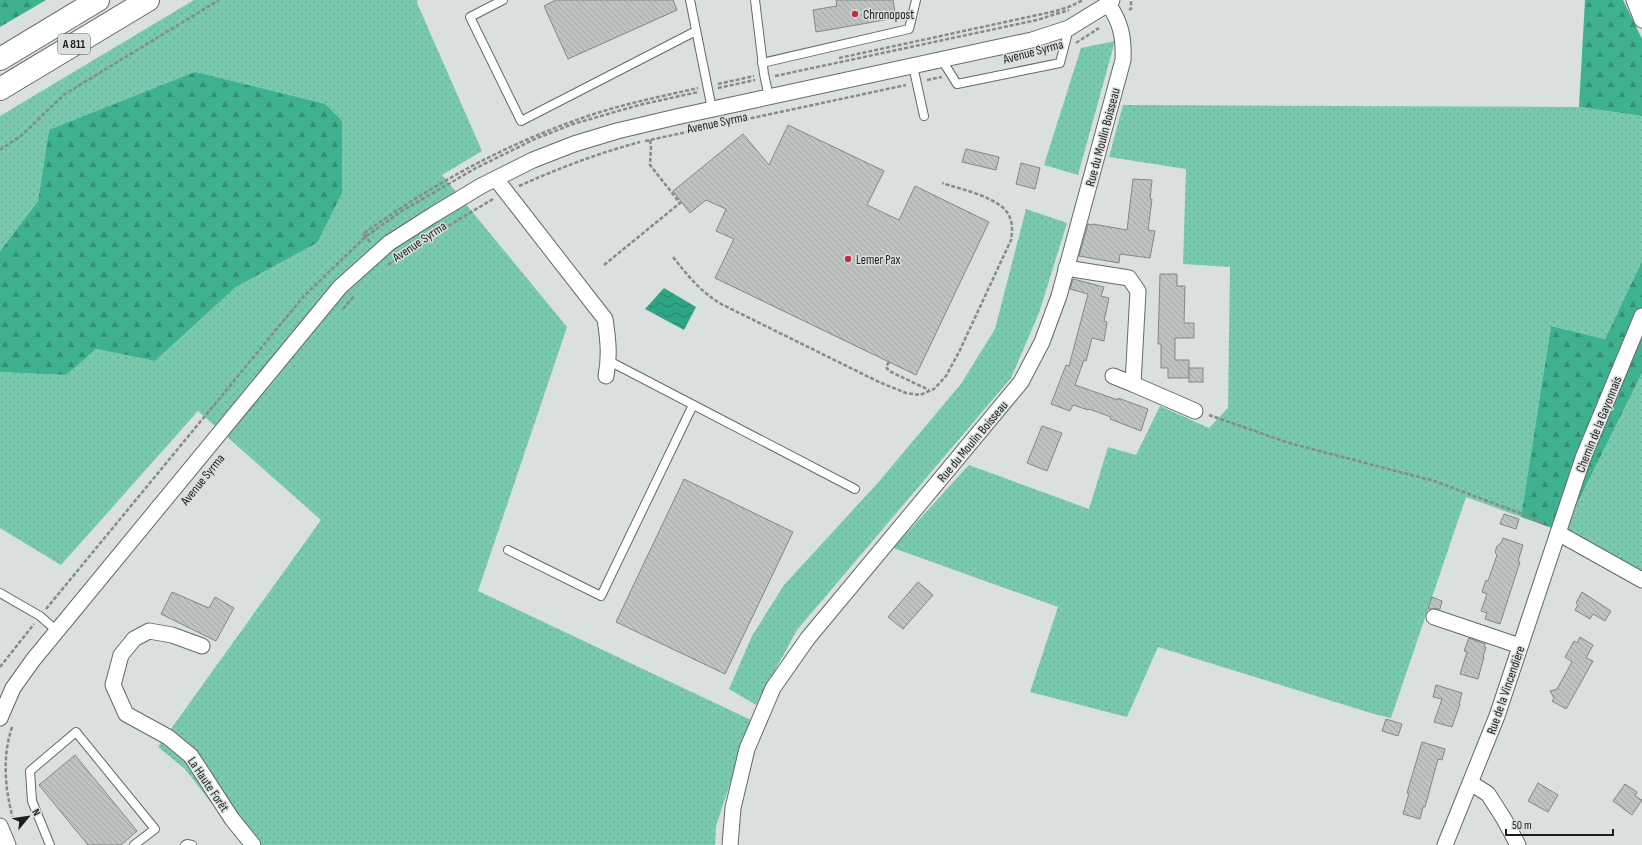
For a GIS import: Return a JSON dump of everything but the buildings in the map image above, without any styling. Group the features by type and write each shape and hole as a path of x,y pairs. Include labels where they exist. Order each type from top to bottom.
{"highway":[{"name":"A 811","path":"0,59 98,0"},
{"name":"A 811","path":"0,89 148,0"}],"street":[{"path":"1634,0 1642,20"},
{"name":"Avenue Syrma","path":"6,721 13,688 57,631 340,287 389,243 433,215 500,184 533,160 581,142 623,129 712,109 770,97 945,66 1069,28 1112,6"},
{"name":"Rue du Moulin Boisseau","path":"730,845 732,808 747,749 773,688 808,638 1021,382 1042,342 1059,296 1123,60 1124,43 1112,6"},
{"path":"500,184 605,320 610,348 606,376"},
{"path":"1066,268 1129,278 1138,291 1133,384"},
{"name":"Chemin de la Gayonnais","path":"1558,533 1583,458 1642,316"},
{"path":"1113,376 1195,411"},
{"path":"1558,533 1642,580"},
{"name":"Rue de la Vincendière","path":"1445,845 1497,716 1558,533"},
{"path":"1434,617 1520,646"},
{"name":"La Haute Forêt","path":"202,646 172,635 149,631 134,639 121,656 113,685 126,714 168,737 191,756 232,819 253,845"},
{"path":"1471,783 1488,794 1518,845"},
{"path":"0,826 8,845"}],"lane":[{"path":"503,0 470,17 521,121 696,31"},
{"path":"690,0 712,109"},
{"path":"754,0 762,63 770,97"},
{"path":"762,63 909,30 916,0"},
{"path":"945,66 957,84 1060,63 1069,28"},
{"path":"914,72 924,116"},
{"path":"609,361 855,489"},
{"path":"508,550 601,596 693,406"},
{"path":"0,593 40,616 57,631"},
{"path":"50,845 32,801 30,771 76,732 155,829 134,845"},
{"path":"185,845 192,845"}],"path":[{"path":"0,150 22,136 65,94 219,0"},
{"path":"0,667 40,616 303,297 365,237 402,211 476,168 535,139 572,124 631,107 1037,20 1082,5 1089,0"},
{"name":"Avenue Syrma","path":"1065,44 1080,36 1112,6"},
{"name":"Avenue Syrma","path":"588,154 616,144 914,72 945,66"},
{"path":"604,265 681,203 650,165 650,140"},
{"path":"560,164 567,162"},
{"name":"Avenue Syrma","path":"387,263 500,184 540,172"},
{"path":"673,257 694,283 707,296 721,304 879,382 906,393 920,395 934,389 946,376 959,352 1011,240 1012,228 1006,209 997,202 942,183"},
{"path":"342,309 357,293"},
{"path":"889,362 886,367 889,371 930,391"},
{"path":"1195,411 1289,443 1434,481 1536,519 1558,533"},
{"path":"6,721 5,764 7,792 16,825"}],"shaded area":[{"path":"194,0 418,0 417,3 482,151 442,175 567,327 478,591 751,720 716,826 715,845 244,845 185,769 158,747 321,520 198,411 61,565 0,528 0,372 66,375 96,349 155,361 236,287 317,243 49,130 38,201 0,251 0,116"},
{"path":"1115,41 1078,175 1044,165 1081,48"},
{"path":"1123,105 1579,107 1642,116 1642,261 1605,339 1551,326 1521,517 1466,497 1391,718 1158,647 1127,717 1030,692 1058,607 893,548 969,465 1089,509 1108,447 1136,455 1160,406 1209,428 1228,408 1230,267 1183,264 1186,169 1109,157"},
{"path":"1026,209 1067,223 1039,313 1011,378 797,630 756,705 729,689 752,636 784,585 876,485 961,384 995,329"},
{"path":"1642,373 1642,573 1563,532"}],"green space":[{"path":"0,0 46,0 0,27"},
{"path":"1585,0 1623,0 1642,39 1642,116 1579,107"},
{"path":"195,72 325,104 342,121 342,193 317,243 236,287 155,361 96,349 66,375 0,372 0,251 38,201 49,130"},
{"path":"1642,261 1642,373 1563,532 1521,517 1551,326 1605,339"}],"water":[{"path":"664,288 696,307 684,330 645,309"}],"place":[{"name":"Chronopost","path":"855,14"},
{"name":"Lemer Pax","path":"848,259"}]}
